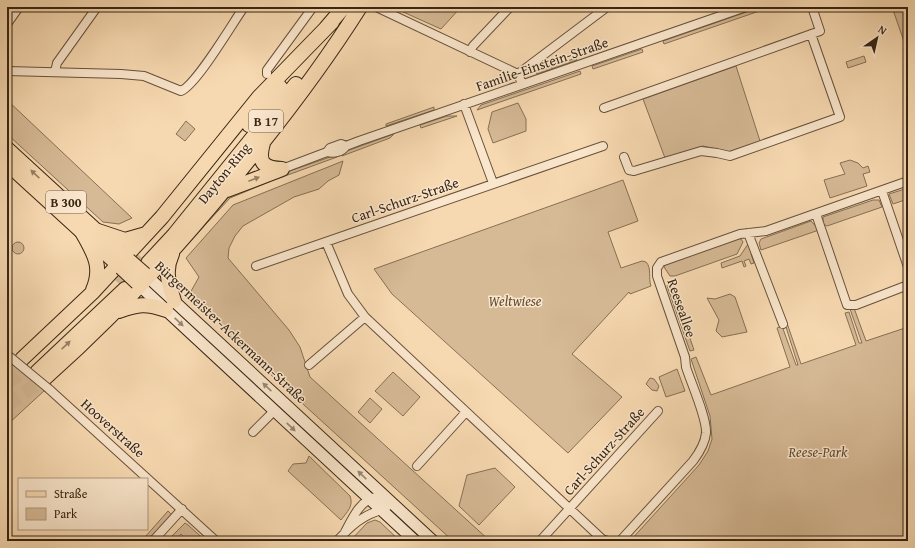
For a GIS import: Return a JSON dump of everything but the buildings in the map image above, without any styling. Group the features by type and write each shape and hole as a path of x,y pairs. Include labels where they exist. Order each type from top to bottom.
{"highway":[{"name":"Dayton-Ring","path":"133,272 171,221 344,7"},
{"name":"Dayton-Ring","path":"28,368 179,229 359,7"},
{"path":"28,368 115,313 141,304 170,306 167,277 168,263 176,248 226,190 263,143 336,45 359,7"},
{"path":"115,313 148,233 204,168 259,97 332,22"},
{"path":"263,143 261,153 263,163 272,168 282,169"},
{"path":"226,190 282,169"},
{"path":"98,231 125,240 130,240 148,233"},
{"name":"B 300","path":"28,368 92,293 97,282 98,268 91,249 82,232"},
{"path":"92,293 176,248"}],"main road":[{"name":"Bürgermeister-Ackermann-Straße","path":"7,148 98,231 133,272"},
{"name":"Bürgermeister-Ackermann-Straße","path":"7,164 82,232 133,272 433,541"},
{"name":"Bürgermeister-Ackermann-Straße","path":"170,306 274,411 415,541"}],"street":[{"path":"7,24 19,7"},
{"path":"55,72 57,63 97,7"},
{"path":"7,71 144,76 181,91 187,88 196,77 244,7"},
{"path":"267,74 267,70 313,7"},
{"path":"376,7 518,74 522,84"},
{"path":"470,52 473,46 510,7"},
{"path":"518,74 607,7"},
{"path":"719,7 724,14"},
{"name":"Familie-Einstein-Straße","path":"282,169 327,152 332,154 344,150 346,146 464,104 746,7"},
{"path":"604,108 820,31 812,7"},
{"path":"624,157 629,170 634,171 701,152 717,152 730,156 840,117 811,34"},
{"path":"464,104 493,183"},
{"name":"Carl-Schurz-Straße","path":"256,266 603,146"},
{"name":"Reeseallee","path":"620,541 692,461 701,449 706,435 705,424 686,367 685,357 657,276 657,268 661,262 666,258 740,234 766,231 908,181"},
{"path":"882,191 908,267"},
{"path":"816,214 847,305 856,305 908,286"},
{"path":"748,233 783,324"},
{"name":"Carl-Schurz-Straße","path":"326,242 348,294 365,317 569,509 602,539 607,541"},
{"path":"309,365 365,317"},
{"name":"Hooverstraße","path":"28,368 216,541"},
{"path":"253,432 274,411"},
{"name":"Carl-Schurz-Straße","path":"540,541 658,411"},
{"path":"417,466 466,412"},
{"path":"345,532 354,515 369,498 376,497 412,527 419,528"},
{"path":"153,541 182,509"},
{"path":"337,541 345,532 368,515 382,510"}],"green space":[{"path":"392,7 461,7 441,29"},
{"path":"761,7 771,7 664,44 663,41"},
{"path":"892,7 908,7 908,53"},
{"path":"642,49 643,52 593,69 592,66"},
{"path":"864,56 866,62 848,68 846,62"},
{"path":"576,58 577,60 537,74 536,72"},
{"path":"736,66 760,141 729,152 703,146 665,158 643,99"},
{"path":"580,71 581,74 477,110 481,105"},
{"path":"7,100 132,218 119,224 103,222 7,134"},
{"path":"518,103 526,119 526,131 493,143 488,129 492,112"},
{"path":"434,107 434,110 386,126 386,124"},
{"path":"447,116 457,116 421,128 420,125"},
{"path":"186,121 195,129 185,141 176,134"},
{"path":"394,134 390,138 342,156 341,153"},
{"path":"336,155 337,157 230,198 171,262 226,196 237,189"},
{"path":"850,160 858,163 863,168 868,166 870,172 863,174 867,186 830,198 824,180 845,174 840,163"},
{"path":"343,161 339,175 328,181 319,189 294,197 243,226 235,236 229,248 228,258 289,330 300,347 310,377 490,541 453,541 234,341 222,325 190,293 199,277 186,258 233,205"},
{"name":"Weltwiese","path":"623,180 638,221 608,232 621,268 642,261 646,262 649,267 651,286 630,294 629,292 572,354 622,397 568,453 392,294 374,269"},
{"path":"908,188 908,199 893,204 889,194"},
{"path":"873,200 879,200 882,207 827,226 823,224 823,217"},
{"path":"811,221 819,230 761,250 759,243 761,239"},
{"path":"737,238 741,239 743,242 737,254 675,276 670,276 664,267 666,264"},
{"path":"18,242 22,244 24,248 22,252 18,254 14,252 12,248 14,244"},
{"path":"748,244 754,253 751,254 754,263 751,264 749,259 744,261 746,266 744,267 742,261 722,268 721,263 740,256"},
{"path":"670,281 694,350 690,351 667,286"},
{"path":"153,291 359,478 357,481"},
{"path":"730,294 735,297 747,332 722,337 716,331 719,320 707,298 715,299"},
{"name":"Reese-Park","path":"854,308 866,341 908,327 908,541 630,541 699,465 708,451 712,439 710,416 691,359 696,357 711,395 790,367 777,328 782,326 796,365 798,365 785,324 787,323 801,364 856,345 845,313 849,312 859,343 862,343 850,309"},
{"path":"10,362 45,390 7,425 7,365"},
{"path":"677,369 685,391 666,397 659,377"},
{"path":"393,372 420,397 403,416 375,391"},
{"path":"650,378 654,379 659,386 657,391 652,390 646,384"},
{"path":"370,398 382,409 370,423 358,412"},
{"path":"309,456 350,496 351,503 348,512 341,520 288,471 293,464 306,463"},
{"path":"495,468 515,487 479,525 459,506 467,475"},
{"path":"168,511 172,515 152,536 145,537"},
{"path":"375,520 380,522 400,541 350,541 367,523"},
{"path":"185,523 206,541 188,541 181,534 176,540 171,537"}],"tunnel":[{"path":"116,281 140,256"},
{"path":"7,384 28,365"},
{"path":"7,405 45,378"}]}
